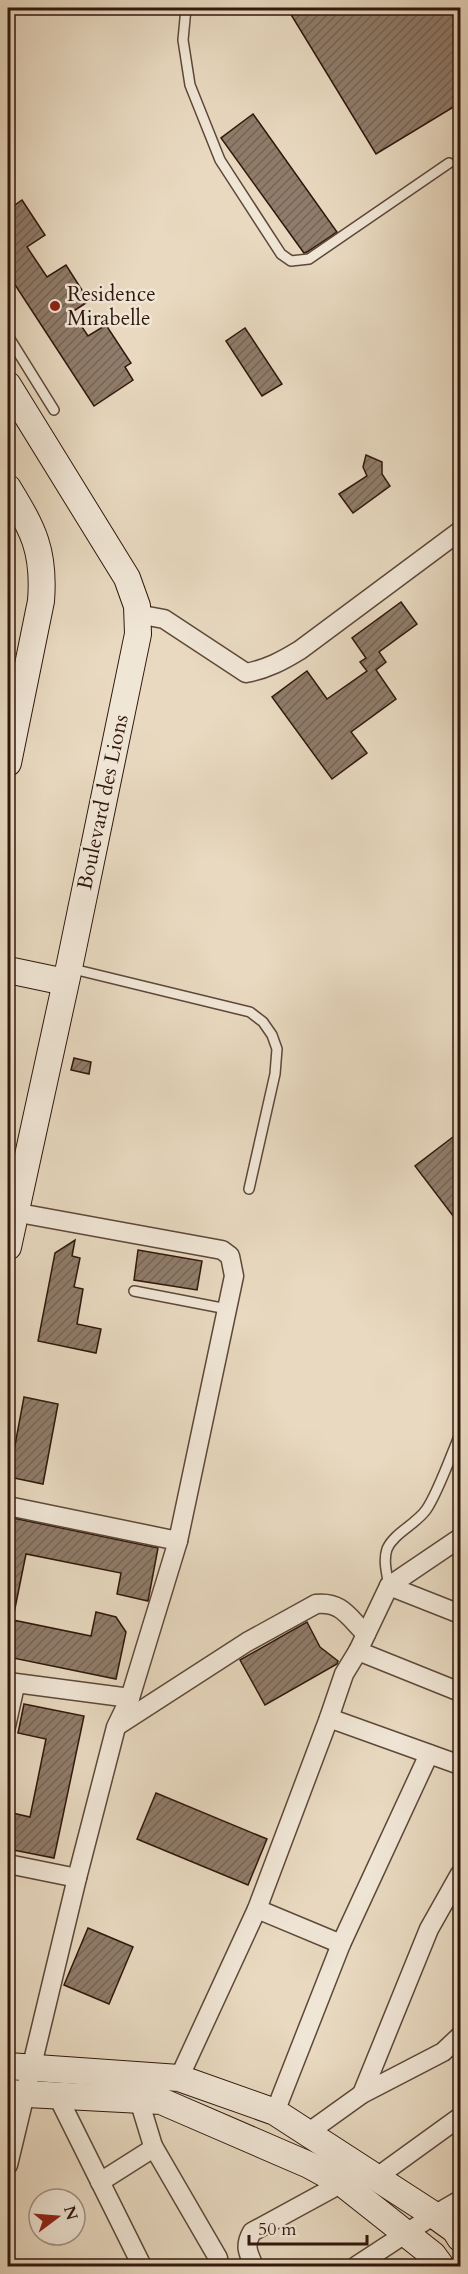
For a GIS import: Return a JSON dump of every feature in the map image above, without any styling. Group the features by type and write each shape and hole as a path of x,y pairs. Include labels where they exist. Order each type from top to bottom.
{"main road":[{"name":"Boulevard des Lions","path":"8,1247 11,1212 67,975 138,634 137,614 127,578 21,387"},
{"path":"8,488 29,523 43,566 41,602 8,763"},
{"path":"8,970 67,975"},
{"path":"19,2067 179,2078 275,2112 434,2215 455,2230 460,2238"},
{"path":"16,2094 161,2101 309,2165 342,2183 433,2255 441,2266"}],"street":[{"path":"137,614 164,619 246,673 261,670 300,650 460,531"},
{"path":"8,2165 19,2067 77,1878 116,1727 130,1698 178,1541 234,1276 231,1256 222,1250 11,1212"},
{"path":"8,1506 178,1541"},
{"path":"179,2078 257,1909 344,1674 358,1651 389,1586 460,1538"},
{"path":"389,1586 460,1614"},
{"path":"116,1727 247,1642 316,1604 337,1605 366,1634"},
{"path":"358,1651 460,1692"},
{"path":"14,1683 130,1698"},
{"path":"329,1718 460,1765"},
{"path":"275,2112 341,1944 429,1754"},
{"path":"8,1864 77,1878"},
{"path":"362,2094 429,1929 460,1874"},
{"path":"257,1909 341,1944"},
{"path":"309,2132 362,2094 443,2052 460,2036"},
{"path":"57,2096 142,2266"},
{"path":"139,2100 153,2146 218,2258"},
{"path":"377,2177 460,2117"},
{"path":"100,2182 149,2152 153,2146"},
{"path":"254,2266 247,2250 247,2241 252,2232 342,2183"},
{"path":"356,2266 460,2200"}],"lane":[{"path":"186,8 183,40 190,85 220,160 281,254 291,261 309,258 449,163"},
{"path":"8,336 21,387 54,410"},
{"path":"67,975 250,1012 263,1022 272,1035 277,1049 275,1074 249,1189"},
{"path":"134,1291 227,1309"},
{"path":"389,1586 385,1565 387,1551 393,1540 415,1523 427,1508 460,1434"},
{"path":"8,1737 14,1683"}],"building":[{"path":"287,8 460,8 460,103 376,154"},
{"path":"253,114 337,232 307,252 304,253 221,138"},
{"name":"Residence Mirabelle","path":"22,200 45,235 27,247 47,277 66,265 89,301 72,312 88,336 106,325 131,363 125,367 133,380 94,406 8,274 8,210"},
{"path":"245,328 282,384 262,396 226,341"},
{"path":"366,455 382,462 382,474 390,486 353,513 339,494 367,476 363,467"},
{"path":"401,602 417,624 379,652 386,662 376,670 396,699 351,732 367,753 332,779 272,697 307,671 327,699 367,671 360,662 366,658 352,638"},
{"path":"74,1058 91,1062 89,1074 71,1070"},
{"path":"453,1137 460,1147 460,1225 415,1166"},
{"path":"75,1240 72,1256 80,1258 74,1287 83,1289 77,1324 101,1329 96,1353 38,1341 55,1253"},
{"path":"138,1250 202,1261 197,1290 134,1280"},
{"path":"24,1397 58,1404 43,1484 9,1477"},
{"path":"8,1517 158,1548 148,1601 117,1594 121,1573 26,1554 13,1618 8,1617"},
{"path":"96,1612 116,1617 126,1632 116,1679 8,1657 8,1619 91,1636"},
{"path":"307,1622 320,1647 338,1661 337,1664 265,1705 240,1660"},
{"path":"24,1704 84,1716 54,1858 8,1849 8,1812 30,1817 46,1739 18,1733"},
{"path":"156,1793 267,1839 248,1885 137,1839"},
{"path":"88,1928 133,1947 109,2004 64,1985"}],"place":[{"name":"Residence Mirabelle","path":"55,306"}]}
